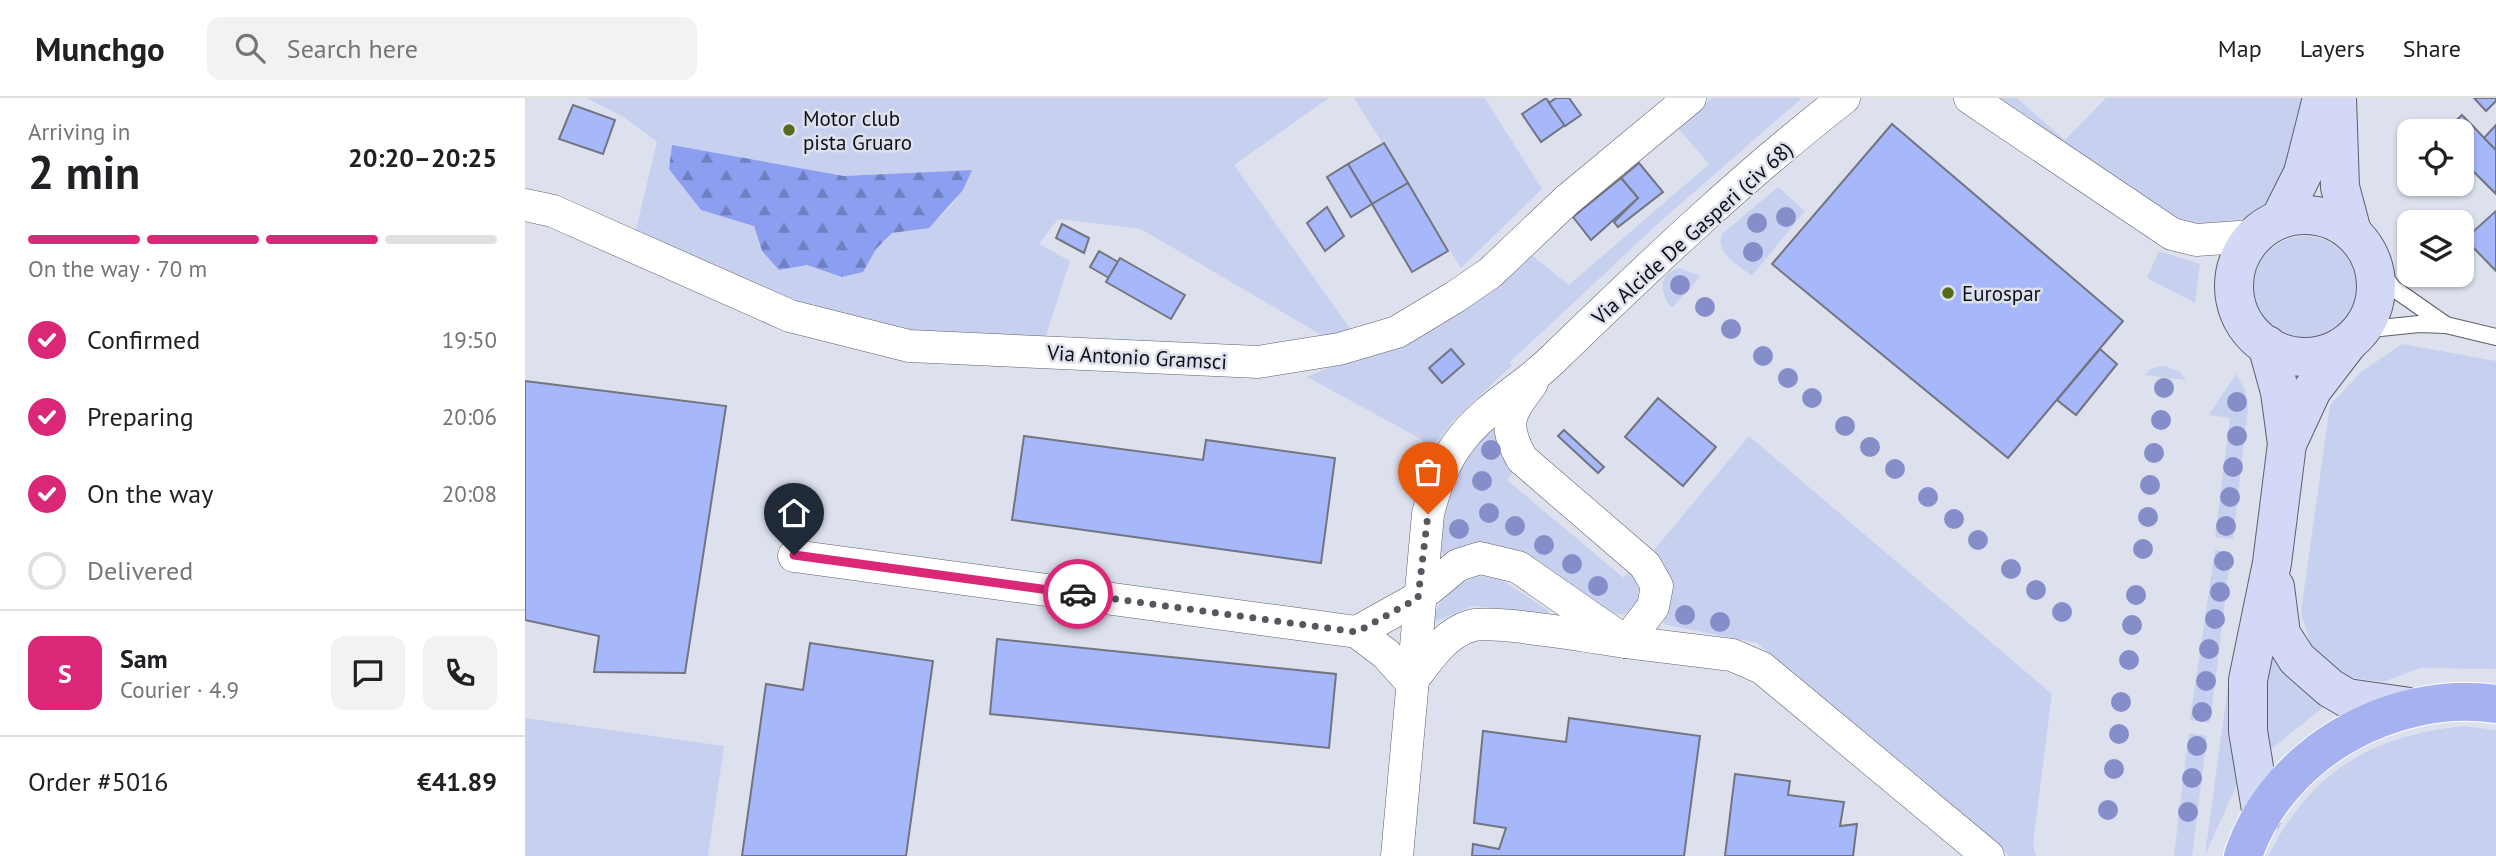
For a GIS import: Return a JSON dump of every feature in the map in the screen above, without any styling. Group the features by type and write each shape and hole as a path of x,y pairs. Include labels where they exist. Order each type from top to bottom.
{"main road":[{"path":"2322,98 2303,173 2267,228 2239,260 2234,286 2236,300 2247,326 2267,345 2282,353 2316,356 2354,337"},
{"path":"2287,444 2312,390 2354,337 2376,298 2373,262 2352,232 2340,187 2337,98"},
{"path":"2267,228 2310,214 2325,217 2352,232"},
{"path":"2262,816 2248,731 2248,680 2272,563 2287,444 2280,392 2267,345"},
{"path":"2272,563 2281,634 2297,659 2330,688 2347,698 2410,707"},
{"path":"2243,856 2262,816 2290,779 2325,747 2365,723 2410,707 2471,700 2496,704"}],"street":[{"name":"Via Antonio Gramsci","path":"525,205 553,211 790,316 909,346 1244,362 1286,360 1397,332 1455,297 1490,273 1567,200 1690,98"},
{"name":"Via Alcide De Gasperi (civ 68)","path":"1397,856 1412,716 1411,682 1418,598 1428,514 1437,479 1463,437 1498,401 1541,370 1681,238 1844,98"},
{"path":"1970,98 2172,234 2196,240 2267,228"},
{"name":"Via Alcide De Gasperi (civ 68)","path":"1541,370 1510,412 1512,440 1522,459 1652,574 1657,586 1653,607 1626,642"},
{"path":"794,555 1357,632 1386,654 1411,682 1448,638 1471,626 1496,625 1732,655 1762,668 1988,856"},
{"path":"1357,632 1418,598 1458,565 1480,558 1518,567 1626,642"}],"lane":[{"path":"2373,262 2393,288 2446,326"},
{"path":"2354,337 2419,324 2446,326 2496,337"}],"shaded area":[{"path":"587,98 1329,98 1234,165 1352,331 1323,336 1141,229 1058,219 1039,244 1070,261 1044,342 904,334 772,301 635,233 657,142 625,118","holes":["672,145 844,176 971,170 952,205 929,227 892,233 876,249 862,272 842,277 807,265 779,270 762,251 754,226 731,218"]},
{"path":"1354,98 1485,98 1542,189 1461,268"},
{"path":"1712,98 1802,98 1661,221 1510,362 1512,365 1453,421 1425,457 1420,460 1423,440 1307,377 1451,315 1529,253 1569,285 1709,164 1676,126"},
{"path":"1992,98 2017,98 2065,140 2106,98 2307,98 2276,194 2256,213 2229,224 2207,225 2171,221"},
{"path":"1778,187 1805,211 1752,276 1725,253 1722,234"},
{"path":"2305,236 2325,240 2341,251 2352,267 2356,287 2352,307 2341,323 2325,334 2305,338 2285,334 2269,323 2258,307 2254,287 2258,267 2269,251 2285,240"},
{"path":"2159,251 2200,264 2195,303 2147,278"},
{"path":"1679,268 1701,276 1672,308 1665,297 1663,285 1667,275"},
{"path":"2402,344 2496,361 2496,669 2420,668 2383,682 2339,676 2312,649 2301,612 2330,405 2361,372"},
{"path":"2165,366 2180,372 2186,380 2144,375 2152,368"},
{"path":"2236,374 2245,390 2248,408 2233,539 2215,537 2230,418 2209,415"},
{"path":"1497,427 1515,470 1507,480 1624,578 1631,569 1638,578 1639,599 1628,613 1611,613 1594,607 1524,556 1505,547 1480,544 1443,555 1440,550 1442,532 1453,480 1469,450 1481,437"},
{"path":"1749,436 2052,694 2033,844 2036,856 2010,856 1999,848 1757,643 1663,624 1673,585 1654,550"},
{"path":"2215,550 2231,552 2210,723 2190,720"},
{"path":"1481,576 1502,580 1549,611 1546,615 1473,606 1434,622 1433,616 1437,608 1451,590"},
{"path":"2268,643 2292,679 2326,705 2271,749 2267,743"},
{"path":"2228,686 2232,691 2237,785 2205,855"},
{"path":"525,718 724,746 708,856 525,856"},
{"path":"2463,726 2496,730 2496,856 2268,856 2304,802 2324,781 2347,763 2372,749 2399,739"},
{"path":"2189,733 2207,736 2192,856 2174,856"}],"green space":[{"path":"672,145 844,176 972,170 963,190 929,228 892,233 876,249 863,272 842,277 807,265 779,270 762,251 754,226 701,210 669,169"}],"building":[{"path":"1546,98 1565,125 1541,142 1522,114"},
{"path":"1556,98 1569,98 1581,115 1565,126 1549,103"},
{"path":"2474,98 2496,98 2496,101 2486,111"},
{"path":"573,105 615,120 603,154 559,139"},
{"name":"Eurospar","path":"1892,124 2123,321 2008,458 1772,264"},
{"path":"2496,125 2496,150 2484,138"},
{"path":"2474,127 2496,150 2496,194 2474,172"},
{"path":"1384,143 1408,183 1372,204 1348,164"},
{"path":"1639,163 1663,192 1618,227 1614,222 1638,198 1621,178"},
{"path":"1348,164 1372,204 1351,217 1327,177"},
{"path":"1621,178 1638,198 1591,240 1573,217"},
{"path":"1408,183 1448,251 1412,272 1372,204"},
{"path":"1327,207 1344,236 1325,251 1307,223"},
{"path":"2496,211 2496,271 2474,248 2474,231"},
{"path":"1062,224 1089,238 1084,253 1056,238"},
{"path":"1099,251 1118,262 1109,278 1090,267"},
{"path":"1120,258 1185,295 1171,319 1106,282"},
{"path":"1451,349 1464,364 1442,383 1429,368"},
{"path":"2100,349 2117,364 2076,415 2057,400"},
{"path":"525,381 726,406 685,673 594,672 599,636 525,620"},
{"path":"1658,398 1716,447 1683,486 1625,437"},
{"path":"1564,430 1604,467 1598,473 1558,436"},
{"path":"1024,436 1203,460 1206,440 1335,458 1321,563 1012,520"},
{"path":"997,639 1336,674 1329,748 990,714"},
{"path":"810,643 933,661 906,856 742,856 766,684 803,690"},
{"path":"1569,718 1700,736 1684,856 1472,856 1473,844 1499,849 1506,828 1474,823 1483,731 1566,742"},
{"path":"1735,774 1790,781 1788,795 1844,802 1840,826 1857,824 1853,856 1725,856"}],"way so far":[{"path":"1078,594 1357,632 1418,598 1428,514"}],"place":[{"name":"Motor club pista Gruaro","path":"789,130"},
{"name":"Eurospar","path":"1948,293"}],"route":[{"path":"794,555 1078,594"}]}
